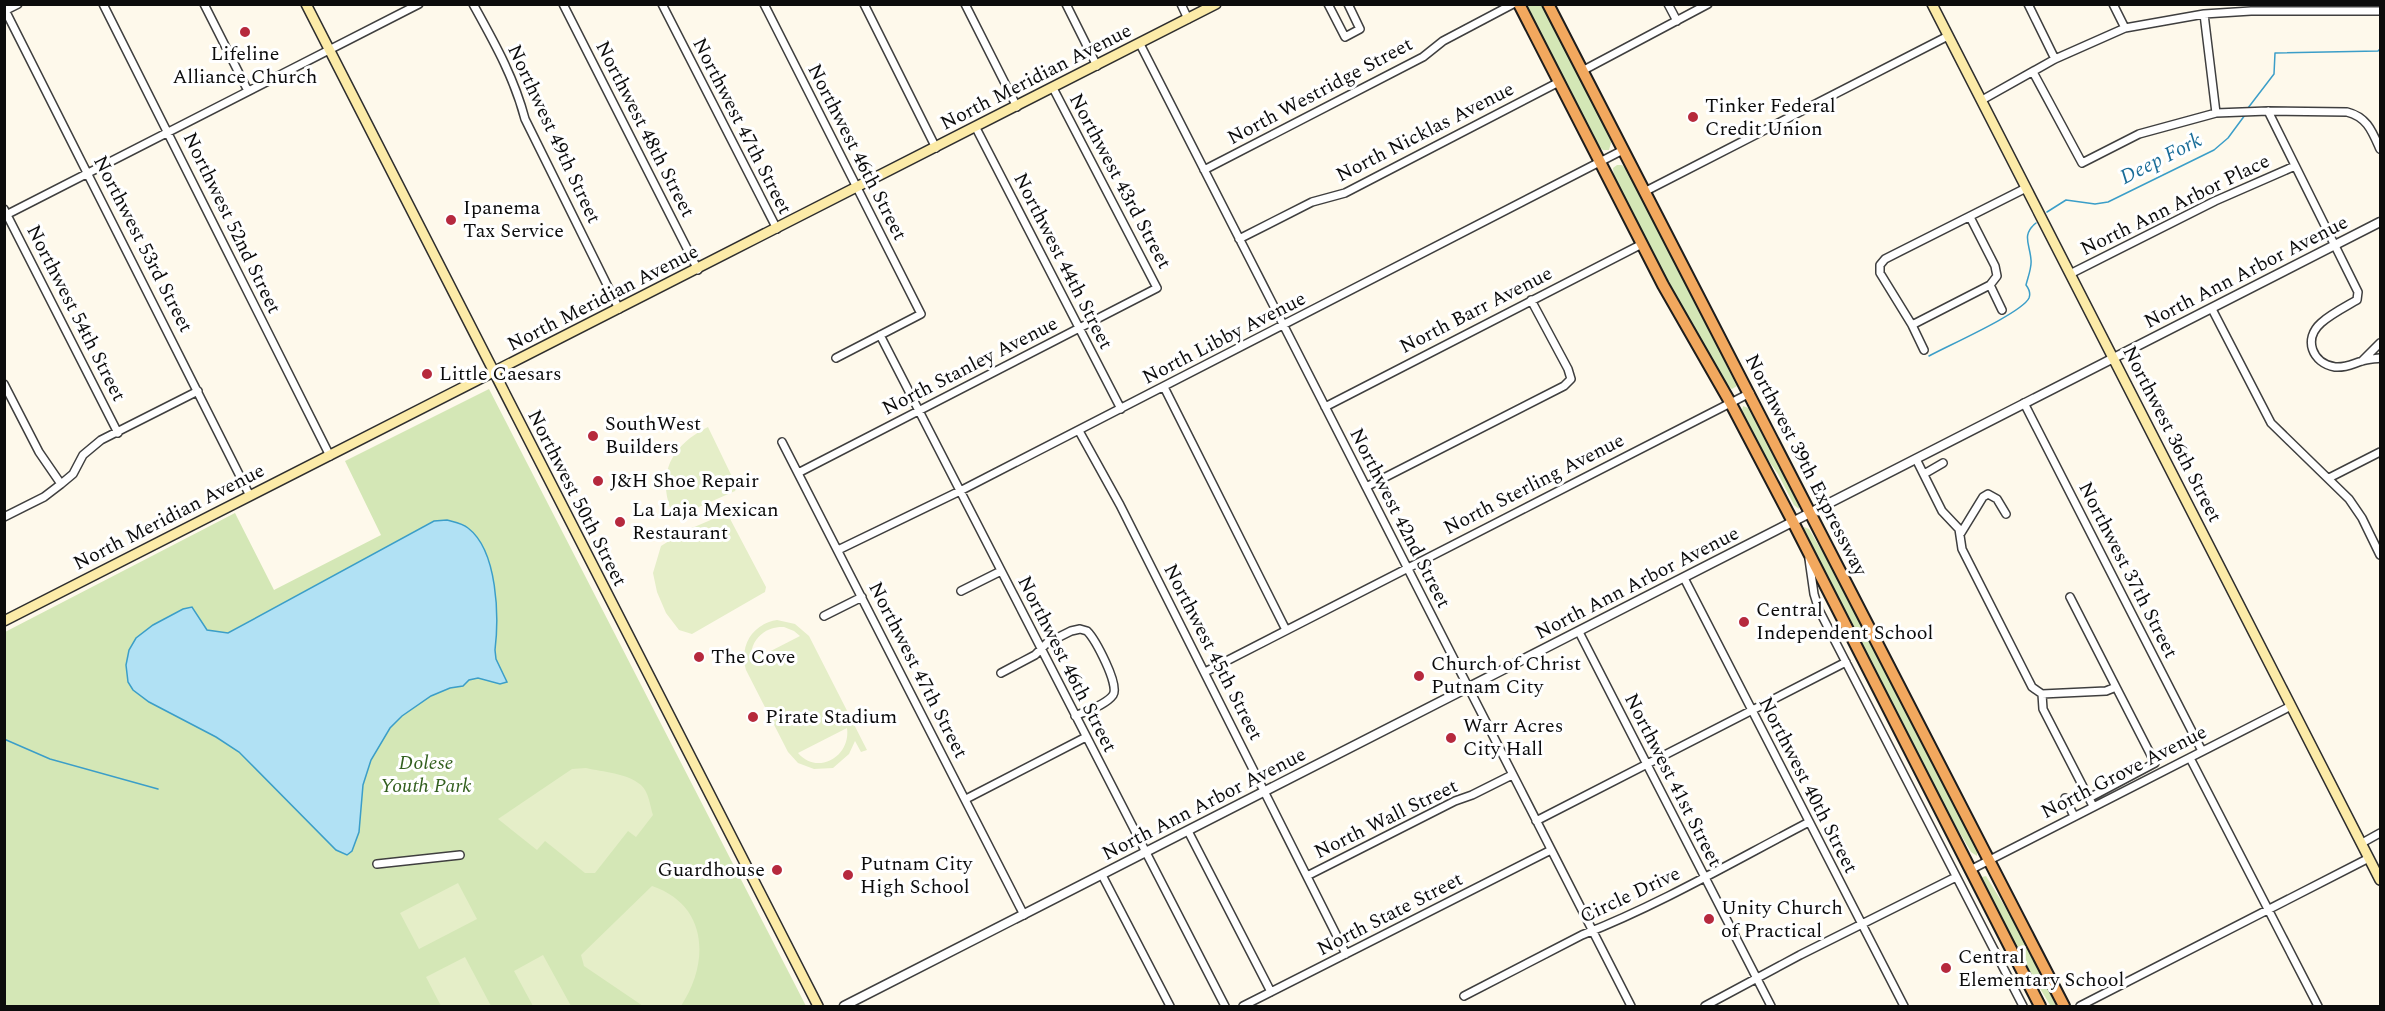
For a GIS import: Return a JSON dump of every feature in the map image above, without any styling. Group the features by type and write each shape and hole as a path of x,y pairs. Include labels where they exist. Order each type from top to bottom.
{"highway":[{"name":"Northwest 39th Expressway","path":"1519,4 1681,318 1730,402 1794,522 2040,1006"},
{"name":"Northwest 39th Expressway","path":"1548,4 2064,1006"}],"main road":[{"name":"Northwest 50th Street","path":"306,4 818,1006"},
{"name":"North Meridian Avenue","path":"4,621 777,230 1216,4"},
{"name":"Northwest 36th Street","path":"1932,4 2380,880"}],"street":[{"path":"5,10 18,4"},
{"name":"Northwest 52nd Street","path":"104,4 330,456"},
{"path":"204,4 248,91"},
{"path":"5,213 419,4"},
{"name":"Northwest 49th Street","path":"473,4 501,55 518,92 525,118 619,309"},
{"name":"Northwest 48th Street","path":"563,4 698,270"},
{"name":"Northwest 47th Street","path":"662,4 777,230"},
{"name":"Northwest 46th Street","path":"764,4 921,314 880,335 1225,1006"},
{"path":"864,4 936,148"},
{"path":"965,4 1017,107"},
{"name":"Northwest 43rd Street","path":"1066,4 1097,66"},
{"path":"1181,4 1188,19"},
{"path":"1328,4 1345,37 1360,29 1347,4"},
{"name":"North Westridge Street","path":"1204,170 1423,57 1443,41 1513,4"},
{"path":"1668,4 1677,21"},
{"path":"1582,71 1708,4"},
{"path":"2028,4 2055,59"},
{"path":"2113,4 2125,28"},
{"path":"1982,100 2055,59 2125,28 2251,8 2332,8 2379,11"},
{"name":"Northwest 53rd Street","path":"5,10 250,496"},
{"path":"2204,14 2216,113"},
{"path":"1644,192 1948,36"},
{"name":"Northwest 42nd Street","path":"1140,44 1631,1006"},
{"path":"2032,72 2082,163 2139,134 2216,113 2347,112 2356,114 2367,121 2380,149"},
{"name":"North Nicklas Avenue","path":"1239,239 1312,202 1345,192 1559,82"},
{"name":"Northwest 43rd Street","path":"1053,88 1157,288"},
{"path":"2268,111 2358,292 2357,300 2320,323 2310,343 2312,351 2318,359 2337,367 2380,358"},
{"name":"Northwest 44th Street","path":"976,128 1121,409"},
{"name":"North Libby Avenue","path":"838,550 1079,431 1623,150"},
{"name":"North Ann Arbor Place","path":"2070,274 2215,201 2295,166"},
{"path":"1924,350 1912,325 1880,273 1880,265 1885,260 2026,188"},
{"name":"Northwest 54th Street","path":"5,213 118,433"},
{"path":"1912,325 1990,285 1997,276 1995,266 1970,217"},
{"name":"North Ann Arbor Avenue","path":"844,1006 2380,222"},
{"name":"North Barr Avenue","path":"1325,407 1642,244"},
{"path":"1990,285 2002,310"},
{"name":"North Stanley Avenue","path":"798,473 1157,288"},
{"path":"1366,488 1564,386 1571,379 1568,369 1531,300"},
{"path":"2212,309 2271,423 2349,499 2362,518 2380,555"},
{"path":"836,358 880,335"},
{"path":"2362,360 2380,343"},
{"path":"4,384 39,452 61,484"},
{"path":"1164,387 1286,630"},
{"path":"4,517 44,497 61,484 73,474 83,455 101,440 198,391"},
{"name":"North Sterling Avenue","path":"1205,672 1749,393"},
{"name":"Northwest 37th Street","path":"2024,403 2202,751"},
{"name":"Northwest 45th Street","path":"1079,431 1120,505 1346,954"},
{"name":"Northwest 47th Street","path":"782,442 1024,915"},
{"path":"2329,478 2380,452"},
{"path":"1916,459 1942,511 1961,533"},
{"path":"1924,474 1943,463"},
{"path":"2006,514 1997,499 1988,494 1983,497 1961,533 1962,549 2032,687 2042,694 2106,691 2116,687"},
{"name":"Northwest 39th Expressway","path":"1808,550 1814,594 1846,662 2024,1006"},
{"path":"961,591 1001,572"},
{"name":"Northwest 40th Street","path":"1684,578 1904,1006"},
{"path":"824,616 862,597"},
{"path":"2070,597 2160,773"},
{"path":"1001,673 1035,656 1047,643 1076,629 1084,630 1092,638 1114,680 1115,690 1111,697 1075,716"},
{"name":"Northwest 41st Street","path":"1579,632 1771,1006"},
{"path":"1536,821 1846,662"},
{"path":"2042,694 2043,709 2093,806"},
{"name":"North Grove Avenue","path":"1972,869 2291,706"},
{"path":"966,799 1086,737"},
{"path":"2190,758 2318,1006"},
{"path":"2089,798 2155,763"},
{"name":"North Wall Street","path":"1306,876 1512,775"},
{"path":"2065,798 2074,816"},
{"name":"Circle Drive","path":"1464,996 1592,931 1706,878 1809,822"},
{"path":"1188,831 1271,992"},
{"path":"2362,843 2380,833"},
{"name":"North State Street","path":"1243,1006 1551,850"},
{"path":"378,864 460,855"},
{"path":"2080,1006 2369,858"},
{"path":"1102,875 1170,1006"},
{"path":"1705,1006 1956,877"}],"green space":[{"path":"1525,5 1542,5 1610,136 1609,150 1603,150 1596,144"},
{"path":"1622,165 1628,171 1737,386 1732,389 1725,384 1683,312 1614,178 1613,168"},
{"name":"Dolese Youth Park","path":"489,389 806,1006 6,1006 5,632 235,513 274,590 381,535 345,461"},
{"path":"1743,406 1751,409 1799,500 1799,509 1794,505 1778,474 1764,454 1742,411"},
{"path":"708,427 737,487 735,491 674,518 666,489 666,476 670,464 684,443"},
{"path":"727,513 766,587 765,592 692,634 679,630 666,613 657,592 653,573 661,546 685,531"},
{"path":"1804,527 1809,529 1840,582 1977,849 1977,856 1971,852 1944,806 1805,535"},
{"path":"777,620 795,624 809,636 867,750 861,752 855,741 849,754 833,768 814,769 798,763 788,752 746,670 744,661 746,645 754,631 768,622","holes":["784,627 800,636 751,661 752,647 759,636 770,629","847,728 844,747 831,760 815,763 806,760 798,753"]},
{"path":"586,768 622,775 641,785 646,791 653,815 636,837 628,831 595,873 585,873 545,841 537,850 498,819 572,769"},
{"path":"1986,876 2018,928 2056,1006 2050,1005 2024,962 1982,877"},
{"path":"458,883 477,919 419,949 400,913"},
{"path":"652,886 671,895 684,907 693,921 698,937 697,971 681,1006 643,1006 584,966 581,955"},
{"path":"543,955 571,1006 533,1006 514,971"},
{"path":"465,957 491,1006 441,1006 426,977"}],"water":[{"path":"447,520 468,528 478,538 491,568 497,620 496,659 507,682 500,684 478,678 469,680 463,686 450,688 431,696 402,716 390,728 371,760 363,785 359,832 352,851 347,855 336,850 239,752 216,737 149,702 133,690 128,682 126,665 129,650 136,638 153,625 183,609 192,607 207,630 228,633 434,521"}],"waterway":[{"name":"Deep Fork","path":"2248,108 2274,74 2275,53 2378,51 2380,49"},
{"name":"Deep Fork","path":"2047,212 2066,200 2095,204 2108,202 2214,150 2228,138 2245,115"},
{"name":"Deep Fork","path":"1929,356 2013,312 2029,298 2030,294 2026,285 2031,263 2028,236 2031,227 2036,223"},
{"path":"4,739 50,759 158,789"}],"place":[{"name":"Lifeline Alliance Church","path":"245,32"},
{"name":"Tinker Federal Credit Union","path":"1693,117"},
{"name":"Ipanema Tax Service","path":"451,220"},
{"name":"Little Caesars","path":"427,374"},
{"name":"SouthWest Builders","path":"593,436"},
{"name":"J&H Shoe Repair","path":"598,481"},
{"name":"La Laja Mexican Restaurant","path":"620,522"},
{"name":"Central Independent School","path":"1744,622"},
{"name":"The Cove","path":"699,657"},
{"name":"Church of Christ Putnam City","path":"1419,676"},
{"name":"Pirate Stadium","path":"753,717"},
{"name":"Warr Acres City Hall","path":"1451,738"},
{"name":"Guardhouse","path":"777,870"},
{"name":"Putnam City High School","path":"848,875"},
{"name":"Unity Church of Practical","path":"1709,919"},
{"name":"Central Elementary School","path":"1946,968"}]}
